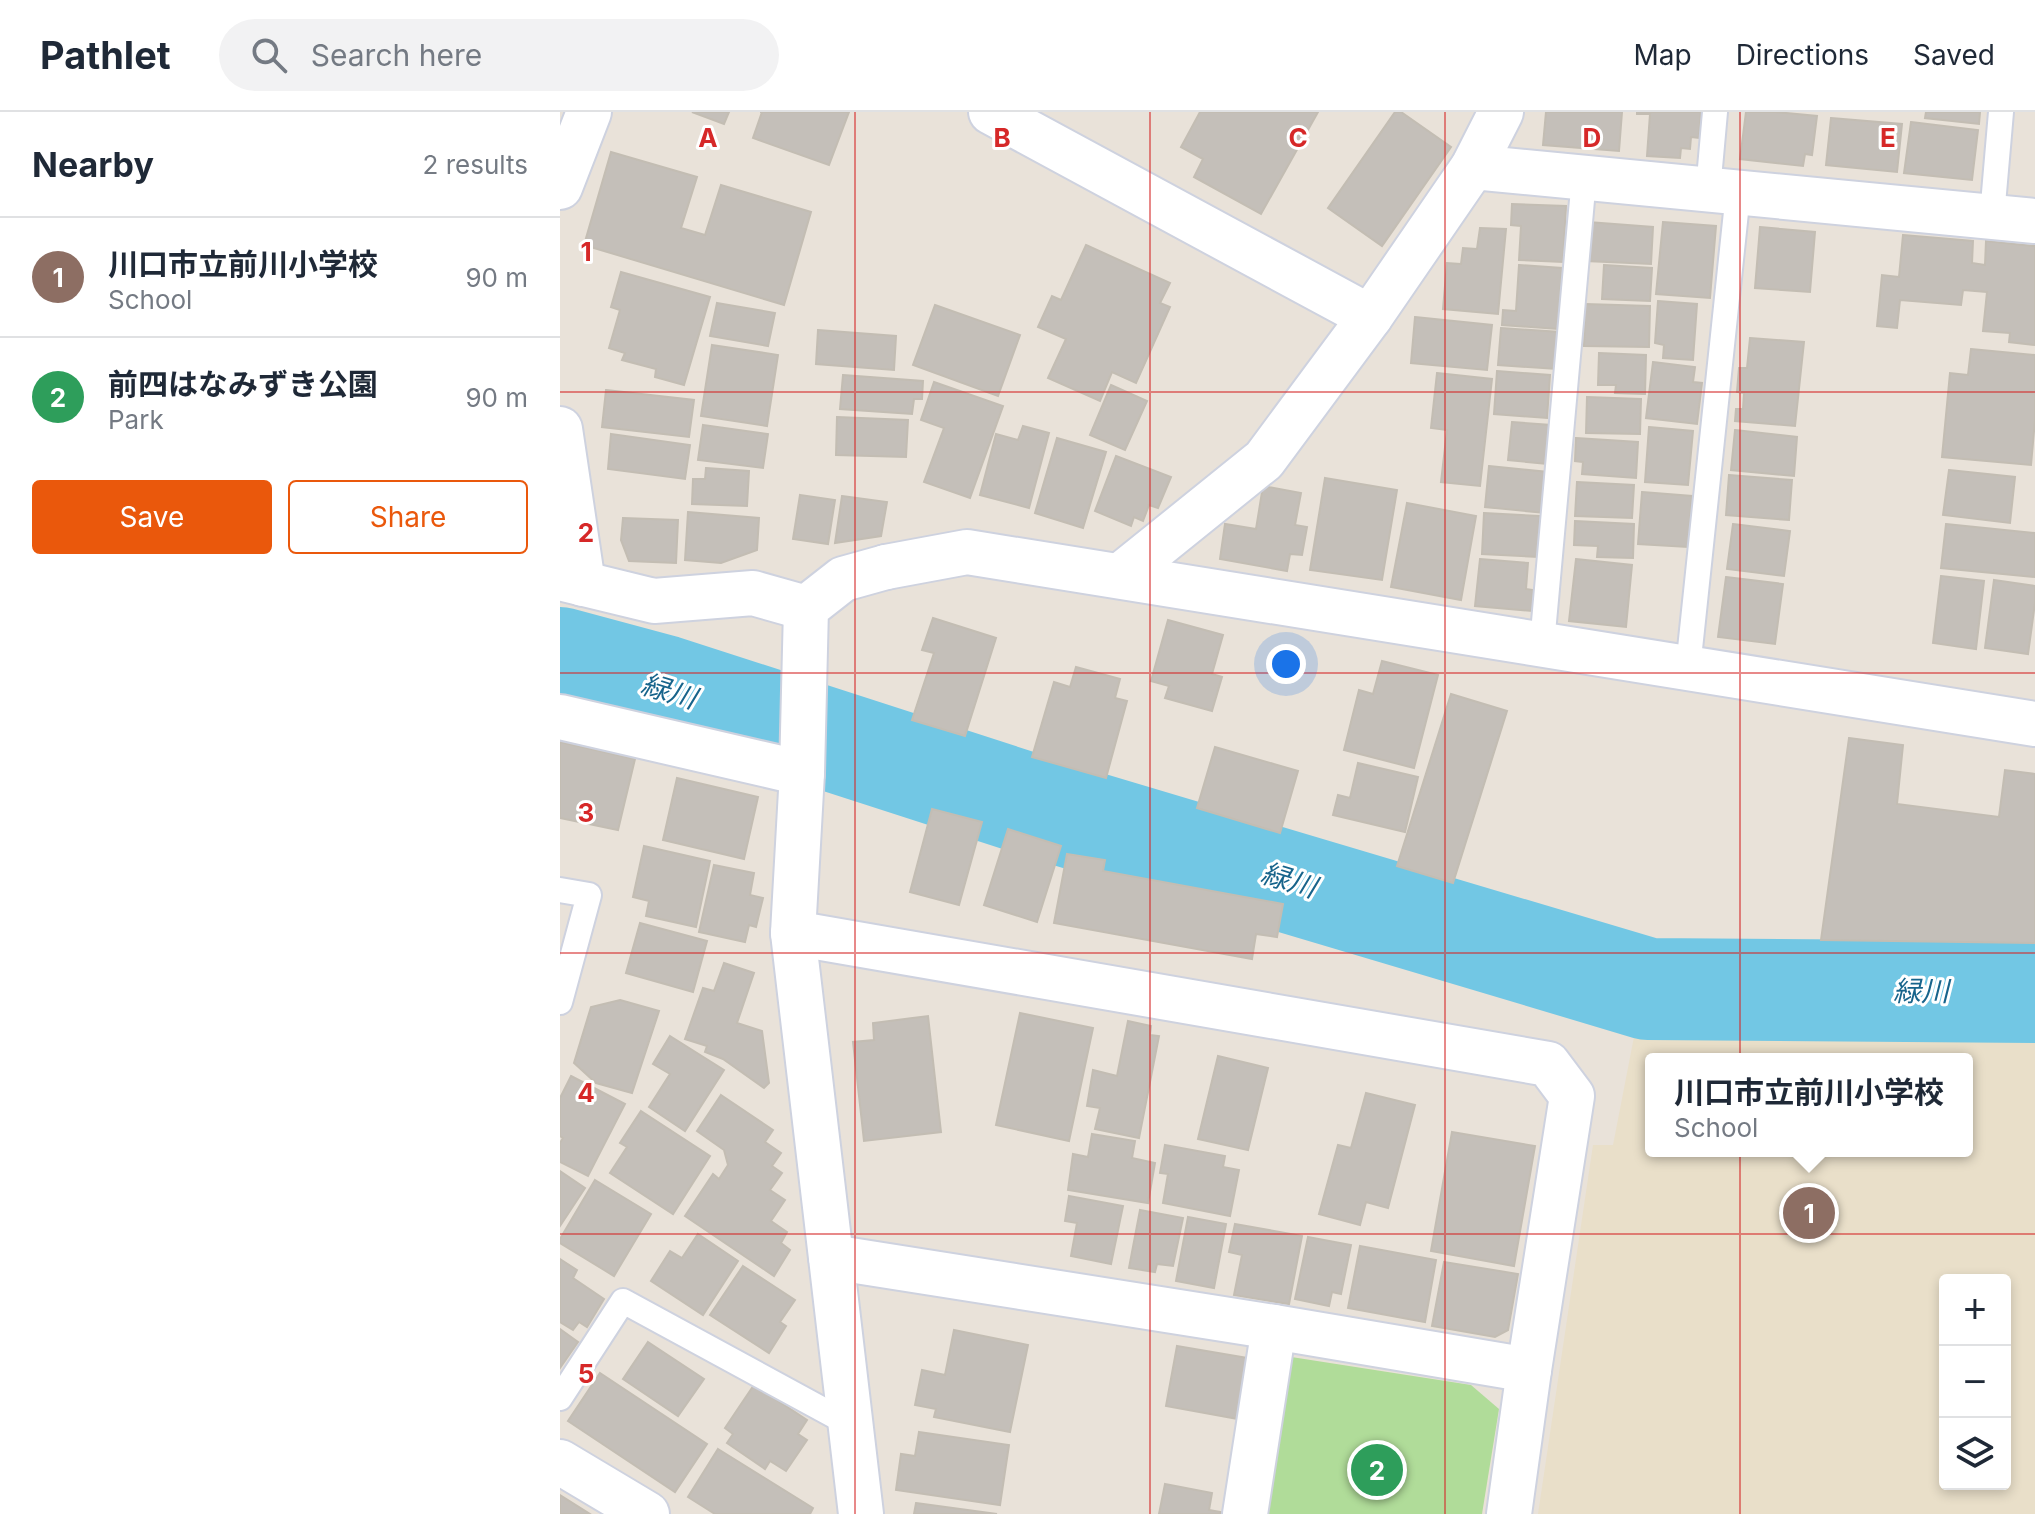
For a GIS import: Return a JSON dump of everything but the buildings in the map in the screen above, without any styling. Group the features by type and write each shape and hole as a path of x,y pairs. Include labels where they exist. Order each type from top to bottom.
{"street":[{"path":"560,187 589,112"},
{"path":"991,112 1370,317"},
{"path":"1120,576 1264,460 1370,317 1473,167 1501,112"},
{"path":"1473,167 2035,221"},
{"path":"560,429 572,581 654,601 753,593 806,608"},
{"path":"861,1514 793,933 806,608 843,579 886,567 967,552 2035,724"},
{"path":"560,717 802,763"},
{"path":"793,933 1548,1064 1572,1096 1509,1514"},
{"path":"831,1257 1529,1370"},
{"path":"1245,1514 1274,1327"},
{"path":"560,1462 647,1514"}],"lane":[{"path":"1688,668 1723,191 1715,112"},
{"path":"1992,216 2001,112"},
{"path":"1542,644 1584,178"},
{"path":"560,890 589,895 560,1002"},
{"path":"560,1398 623,1301 851,1425"}],"shaded area":[{"path":"1639,1011 2035,1019 2035,1514 1538,1514 1593,1145 1613,1145"}],"green space":[{"path":"1285,1356 1471,1385 1499,1409 1482,1514 1259,1514"}],"waterway":[{"name":"緑川","path":"560,658 664,686 1054,812 1648,989 2035,992"}],"place":[{"name":"川口市立前川小学校","path":"1809,1213"},
{"name":"前四はなみずき公園","path":"1377,1470"}]}
